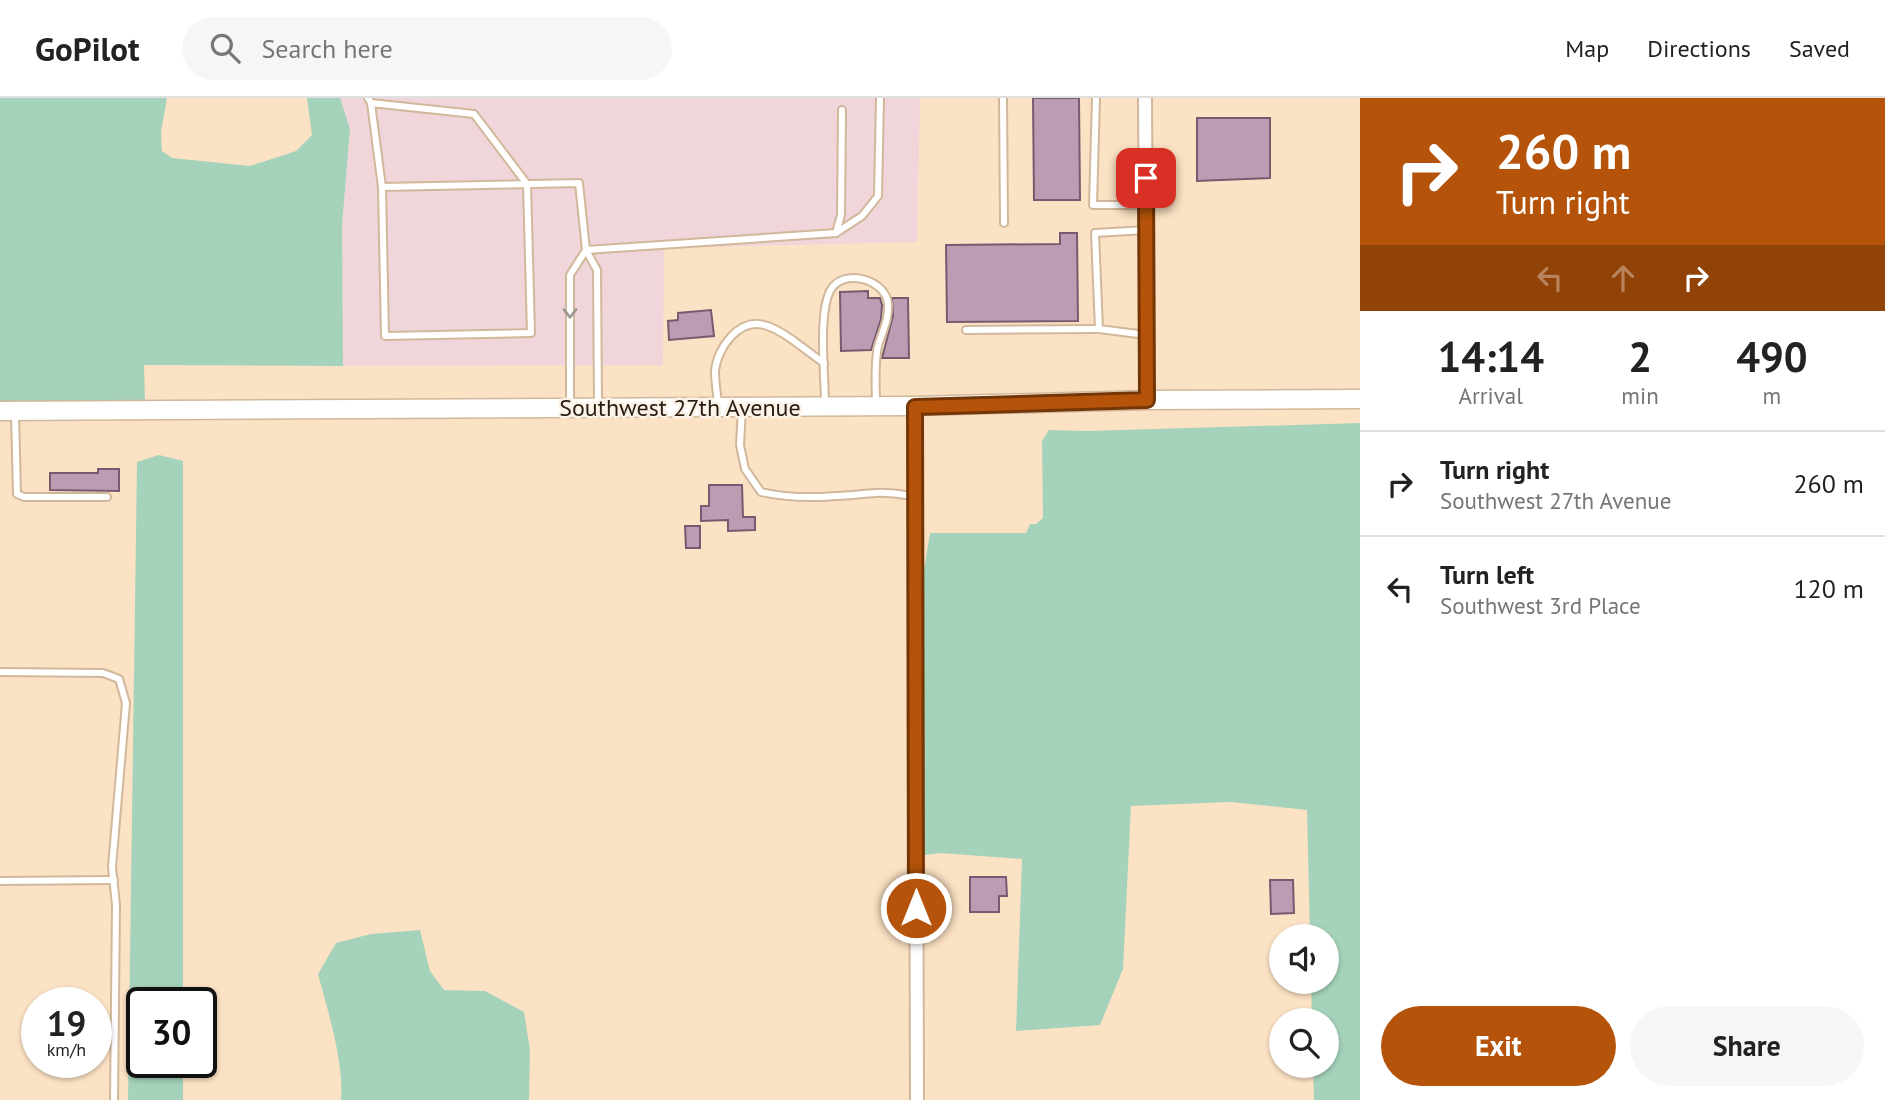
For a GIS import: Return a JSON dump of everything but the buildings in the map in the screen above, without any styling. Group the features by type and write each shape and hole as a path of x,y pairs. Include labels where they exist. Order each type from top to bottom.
{"main road":[{"name":"Southwest 27th Avenue","path":"8,411 915,407 1147,400 1360,399"}],"street":[{"path":"1145,98 1147,400"},
{"path":"915,407 917,1100"}],"lane":[{"path":"586,250 836,233 862,216 878,196 880,98"},
{"path":"1003,98 1004,223"},
{"path":"1096,98 1093,205 1146,205"},
{"path":"370,101 474,114 527,184 531,333 385,337 382,187 370,101"},
{"path":"836,233 841,215 842,110"},
{"path":"382,187 579,183 586,250 597,270 598,407"},
{"path":"1099,330 1095,233 1146,230"},
{"path":"570,407 570,275 586,250"},
{"path":"825,407 824,314 830,290 839,281 859,277 880,288 888,301 887,319 878,348 876,406"},
{"path":"718,406 715,372 719,355 734,333 749,324 764,325 780,332 824,363"},
{"path":"966,330 1099,330 1146,335"},
{"path":"742,407 740,445 745,469 761,492 787,498 857,496 878,492 915,496"},
{"path":"8,411 17,494 24,497 107,497"},
{"path":"0,671 103,673 119,680 126,702 114,840 114,1100"},
{"path":"0,881 114,880"}],"shaded area":[{"path":"340,98 920,98 917,242 664,248 663,365 343,366 342,226 350,129"}],"green space":[{"path":"0,98 167,98 161,132 162,151 172,158 250,166 296,151 312,135 307,98 340,98 350,129 342,226 343,366 144,365 145,403 0,405"},
{"path":"1360,423 1360,1100 1314,1100 1313,1078 1339,1078 1339,1008 1312,1008 1311,994 1339,994 1339,924 1310,924 1307,810 1231,802 1131,806 1123,969 1100,1025 1016,1031 1022,859 940,853 918,856 918,608 930,533 1026,533 1030,524 1036,524 1043,518 1042,441 1049,430"},
{"path":"159,455 183,461 183,987 130,987 137,462"},
{"path":"420,930 430,971 444,990 485,991 524,1012 530,1050 529,1100 341,1100 338,1053 318,974 336,943 371,934"},
{"path":"128,1078 183,1078 183,1100 128,1100"}],"route":[{"path":"916,908 915,407 1147,400 1146,178"}]}
